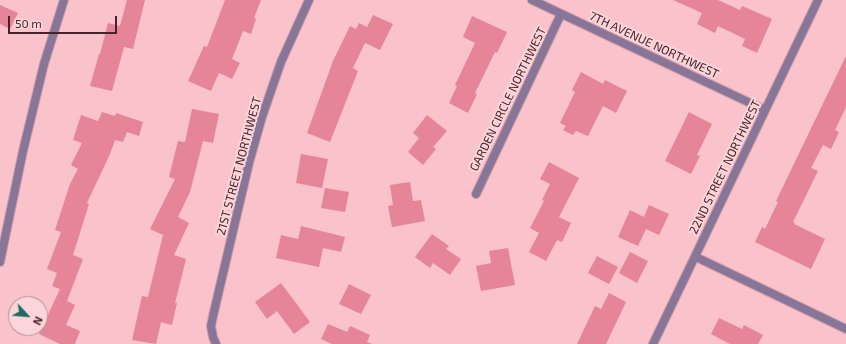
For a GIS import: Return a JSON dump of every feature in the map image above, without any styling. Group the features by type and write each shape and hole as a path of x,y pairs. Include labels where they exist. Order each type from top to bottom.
{"street":[{"path":"0,262 2,240 44,64 64,0"},
{"name":"21ST STREET NORTHWEST","path":"216,343 211,326 249,163 262,117 281,62 309,0"},
{"name":"7TH AVENUE NORTHWEST","path":"532,0 765,110"},
{"name":"22ND STREET NORTHWEST","path":"654,344 818,0"},
{"name":"GARDEN CIRCLE NORTHWEST","path":"476,194 561,14"},
{"path":"696,257 846,329"}],"building":[{"path":"127,0 145,0 133,49 124,47 112,91 90,86 108,23 120,26"},
{"path":"225,0 261,0 254,18 256,19 251,34 243,31 232,59 240,63 232,79 219,73 211,91 188,81 204,46 207,47"},
{"path":"673,0 718,0 740,10 742,6 772,19 757,53 742,46 745,39 718,26 715,33 697,24 702,13"},
{"path":"0,5 18,13 10,29 0,24"},
{"path":"373,15 393,24 380,50 365,43 353,68 358,71 330,142 307,133 333,61 350,26 356,29 359,23 367,27"},
{"path":"472,16 507,32 497,53 495,52 475,93 477,94 468,113 449,103 457,86 455,85 475,43 463,37"},
{"path":"846,56 846,107 835,130 839,132 831,149 823,145 811,168 818,171 793,222 795,223 794,224 825,239 811,269 755,242 762,227 765,229 778,202 776,201"},
{"path":"581,72 603,84 605,80 627,91 616,113 603,106 588,136 576,131 573,135 563,130 566,126 560,123 575,92 572,90"},
{"path":"192,109 219,114 213,143 203,141 190,192 178,217 189,223 174,255 186,259 175,303 177,303 172,325 161,322 156,344 132,340 142,296 148,297 163,235 150,229 175,179 169,177 178,141 185,142"},
{"path":"102,112 115,116 116,113 143,122 139,136 127,132 123,142 115,140 87,203 89,204 73,255 83,259 67,301 75,305 66,325 80,331 75,344 60,344 43,336 48,336 48,315 60,289 52,286 57,273 47,269 61,232 55,230 70,184 78,169 71,165 82,143 73,140 81,115 98,121"},
{"path":"689,112 712,124 697,155 700,156 691,174 665,161"},
{"path":"427,115 447,131 433,147 436,149 423,165 408,152 419,138 413,133"},
{"path":"301,154 328,159 322,188 296,183"},
{"path":"549,162 579,178 559,217 571,223 562,242 557,240 546,261 529,252 539,233 530,228 544,201 542,200 550,184 540,179"},
{"path":"410,182 413,201 421,200 425,221 392,227 388,206 393,205 390,185"},
{"path":"325,188 349,192 345,212 321,208"},
{"path":"649,205 669,214 659,235 646,229 638,246 618,237 630,210 644,217"},
{"path":"301,226 345,237 341,252 323,248 319,267 276,258 281,235 298,239"},
{"path":"432,234 449,246 446,249 461,259 450,275 433,263 430,268 415,257"},
{"path":"508,248 515,285 481,291 476,266 491,263 489,251"},
{"path":"630,252 648,261 637,283 619,273"},
{"path":"597,256 618,267 609,284 588,273"},
{"path":"281,283 310,322 294,334 277,311 267,319 255,302"},
{"path":"349,284 371,295 361,314 339,304"},
{"path":"609,293 626,302 606,344 577,344 595,306 601,309"},
{"path":"719,318 742,329 744,325 763,335 758,344 730,344 711,334"},
{"path":"328,324 347,332 350,326 370,335 367,342 372,344 332,344 321,339"}]}
